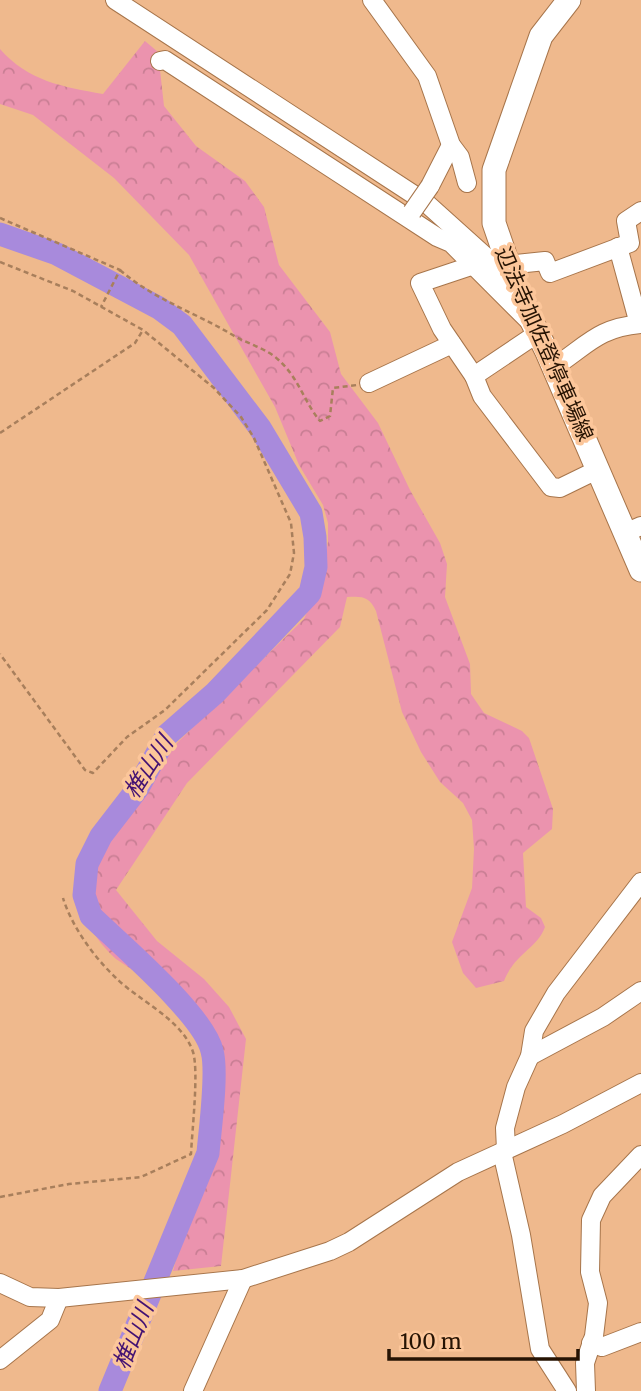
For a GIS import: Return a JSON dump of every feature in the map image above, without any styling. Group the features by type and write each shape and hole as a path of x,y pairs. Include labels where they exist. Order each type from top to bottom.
{"main road":[{"name":"辺法寺加佐登停車場線","path":"569,0 541,36 494,170 494,223 517,293 554,367 599,470 633,529 641,570"}],"street":[{"path":"115,0 425,201 485,256 517,293"},
{"path":"372,0 427,76 451,145 460,157 467,183"},
{"path":"160,61 166,60 411,215 451,243 474,265 535,329 474,376"},
{"path":"411,215 430,186 451,145"},
{"path":"507,265 545,261 550,273 630,243 626,221 641,211"},
{"path":"554,367 600,333 614,327 640,324 618,247"},
{"path":"474,265 420,284 452,344 474,376 482,396 551,487 555,489 599,470"},
{"path":"369,383 452,344"},
{"path":"567,1391 540,1349 504,1151 505,1128 516,1087 530,1056 534,1031 556,993 641,882"},
{"path":"530,1056 603,1017 641,991"},
{"path":"0,1283 30,1297 59,1298 201,1281 243,1279 349,1242 442,1181 641,1083"},
{"path":"586,1391 585,1363 598,1303 590,1272 591,1220 602,1196 641,1155"},
{"path":"193,1391 243,1279"},
{"path":"0,1360 50,1320 59,1298"},
{"path":"591,1343 602,1347 641,1332"}],"path":[{"path":"0,218 119,272 186,313 262,347 275,357 302,387 320,421 330,415 333,388 369,383"},
{"path":"0,261 73,291 143,331 214,388 241,417 254,438 291,523 294,552 290,574 255,624 155,719 127,737 93,773 85,769 0,654"},
{"path":"101,307 119,272"},
{"path":"0,433 135,343 143,331"},
{"path":"0,1197 83,1182 141,1177 191,1154 194,1068 193,1053 186,1038 102,962 68,913 64,898"}],"green space":[{"path":"145,41 158,52 164,106 196,146 245,181 264,207 279,265 330,332 341,374 378,423 410,490 440,543 447,564 445,597 470,664 471,694 484,713 522,731 529,738 553,809 552,829 523,853 526,907 541,918 545,927 537,941 514,964 504,981 476,988 463,973 452,942 472,888 472,820 463,803 440,782 421,752 402,712 376,611 368,600 357,597 347,597 340,627 187,783 116,890 157,941 204,979 229,1007 246,1039 221,1266 173,1271 222,1096 221,1044 206,1019 116,959 104,947 95,935 85,911 83,898 87,870 91,854 178,742 304,619 320,582 328,542 328,523 323,505 299,465 275,407 189,255 114,178 33,115 0,104 0,49 22,69 47,81 103,94"}],"waterway":[{"name":"椎山川","path":"0,234 57,254 159,308 182,325 260,428 311,513 315,537 316,567 310,593 215,693 167,735 138,788 101,836 87,864 84,895 91,916 178,1000 206,1036 214,1060 208,1153 110,1391"}]}
